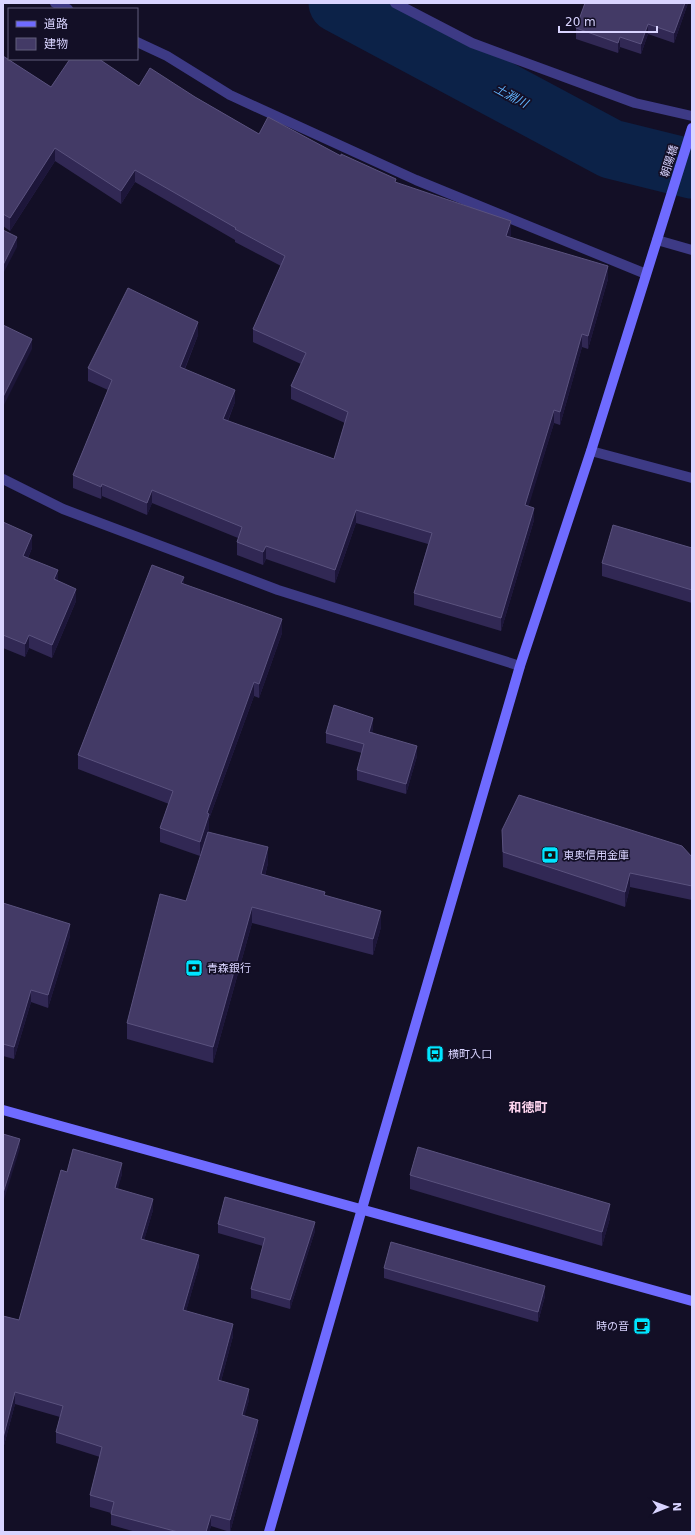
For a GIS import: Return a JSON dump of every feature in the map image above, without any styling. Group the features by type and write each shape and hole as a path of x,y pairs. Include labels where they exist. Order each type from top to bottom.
{"street":[{"path":"56,3 66,8"},
{"path":"394,3 472,43 635,103 692,116"},
{"path":"138,42 167,56 230,96 387,167 646,274"},
{"name":"朝陽橋","path":"269,1532 520,666 591,451 692,128"},
{"path":"657,240 692,250"},
{"path":"591,451 692,478"},
{"path":"3,479 63,510 278,590 520,666"},
{"path":"3,1110 362,1208 692,1301"}],"building":[{"path":"585,3 685,3 674,33 648,24 641,44 620,37 618,43 576,28"},
{"path":"3,56 51,87 69,60 100,60 139,86 150,68 195,97 259,134 268,117 341,156 341,154 396,179 395,182 511,221 506,236 608,266 588,336 582,334 560,412 554,410 525,505 534,508 501,618 414,593 432,533 356,510 335,570 266,546 263,552 237,542 242,527 152,490 147,503 102,484 101,487 73,475 112,380 88,368 128,288 198,322 180,367 235,390 223,419 334,459 348,412 291,386 306,353 253,329 285,256 235,229 236,228 135,170 121,191 55,148 10,218 3,214"},
{"path":"3,230 17,237 3,265"},
{"path":"3,325 32,339 3,397"},
{"path":"3,522 32,535 23,556 58,570 54,579 76,589 52,645 29,635 25,644 3,635"},
{"path":"613,525 692,548 692,590 602,563"},
{"path":"152,565 184,577 181,583 282,619 259,684 254,682 207,813 209,814 200,842 160,828 173,791 78,755"},
{"path":"334,705 373,718 369,732 417,746 406,784 357,770 364,744 326,733"},
{"path":"519,795 682,846 692,857 692,886 630,873 625,892 503,852 502,830"},
{"path":"208,832 268,847 261,874 325,892 324,895 381,911 373,939 252,907 213,1047 127,1023 160,894 186,901"},
{"path":"3,903 70,924 48,995 31,990 14,1047 3,1044"},
{"path":"3,1134 20,1139 3,1193"},
{"path":"418,1147 610,1204 602,1232 410,1175"},
{"path":"73,1149 122,1163 115,1188 153,1199 141,1239 199,1255 183,1310 233,1324 218,1380 249,1389 242,1415 258,1420 230,1520 211,1515 206,1532 178,1532 111,1514 114,1502 90,1495 102,1447 56,1432 63,1406 15,1392 3,1438 3,1316 19,1320 61,1170 67,1172"},
{"path":"225,1197 315,1222 290,1300 251,1289 265,1238 218,1224"},
{"path":"391,1242 545,1286 538,1312 384,1268"}],"waterway":[{"name":"土淵川","path":"338,3 611,149 692,169"}],"place":[{"name":"東奥信用金庫","path":"550,855"},
{"name":"青森銀行","path":"194,968"},
{"name":"横町入口","path":"435,1054"},
{"name":"時の音","path":"642,1326"}],"district":[{"name":"和徳町","path":"528,1107"}]}
